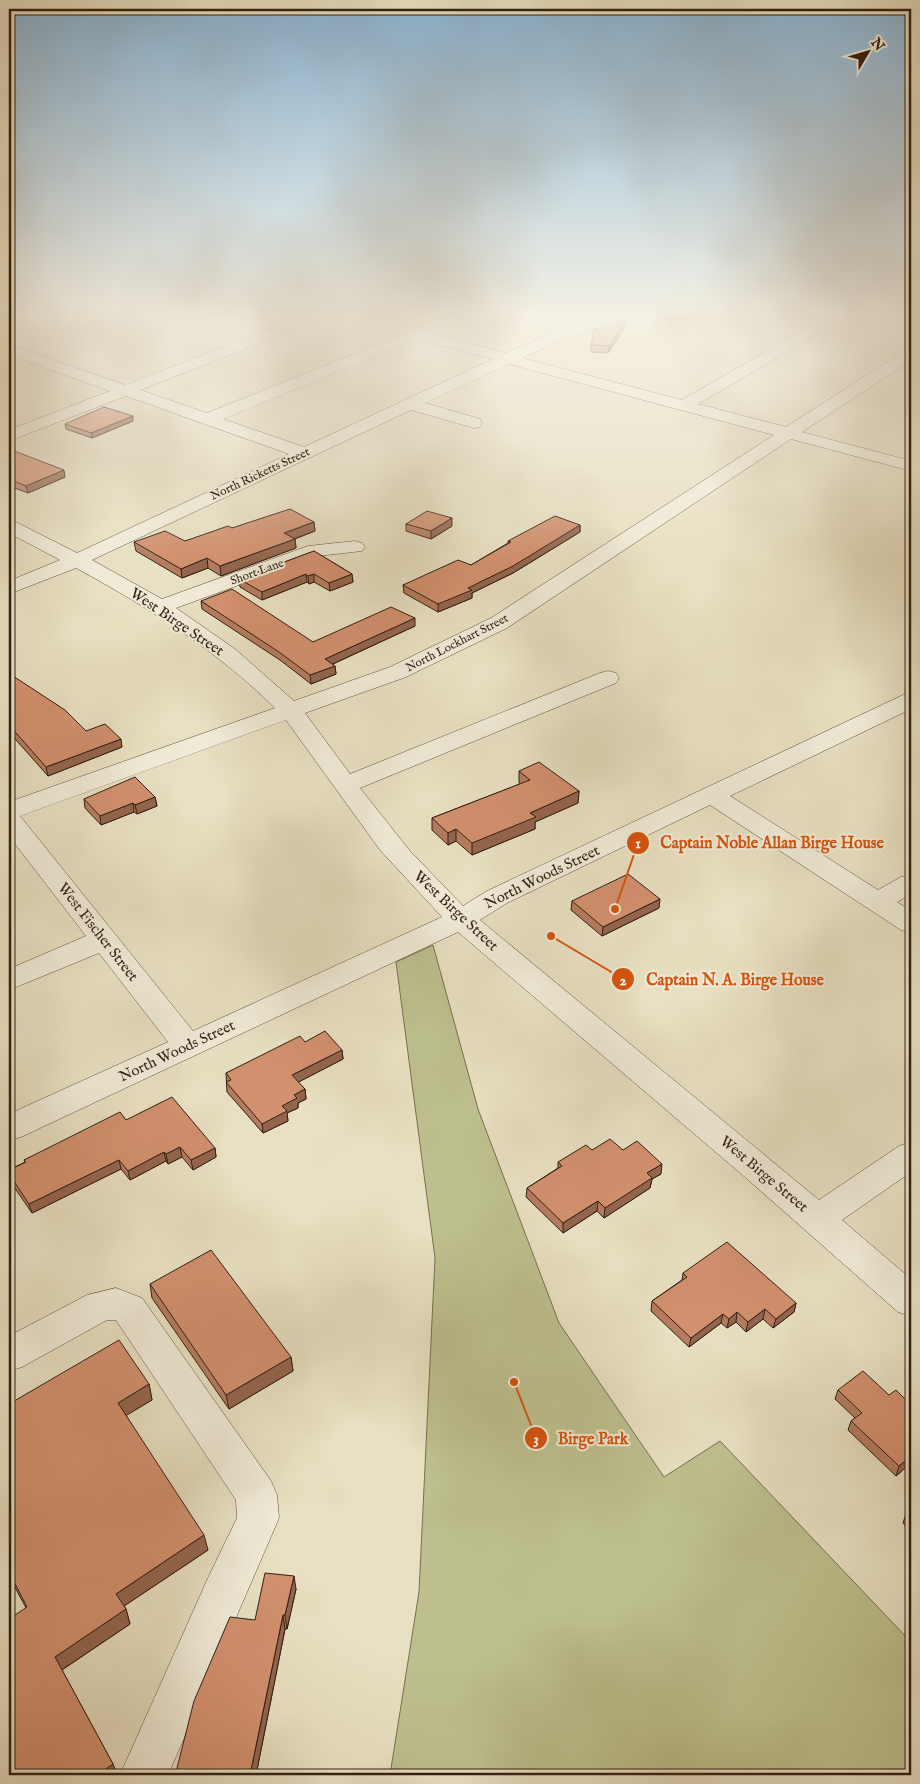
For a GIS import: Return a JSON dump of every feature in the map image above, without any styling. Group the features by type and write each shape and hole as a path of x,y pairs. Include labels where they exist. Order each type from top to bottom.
{"street":[{"path":"9,436 106,397"},
{"path":"145,397 304,453"},
{"path":"208,419 261,397"},
{"name":"North Ricketts Street","path":"9,588 77,560 424,397"},
{"path":"650,397 911,466"},
{"path":"683,406 698,397"},
{"name":"North Lockhart Street","path":"9,811 398,672 499,623 843,397"},
{"path":"409,404 474,422"},
{"name":"West Birge Street","path":"9,526 77,560 160,607 206,639 252,675 291,711 397,856 462,919 911,1301"},
{"name":"Short Lane","path":"160,607 315,550 355,547"},
{"path":"346,785 608,678"},
{"name":"North Woods Street","path":"9,1128 462,919 498,897 911,700"},
{"path":"712,795 911,924"},
{"name":"West Fischer Street","path":"9,819 188,1046"},
{"path":"878,901 911,883"},
{"path":"9,980 104,940"},
{"path":"818,1220 911,1155"},
{"path":"9,1355 100,1306 116,1303 129,1309 256,1495 258,1518 223,1593 144,1775"}],"green space":[{"path":"433,945 478,1109 559,1323 664,1477 720,1441 911,1642 911,1775 390,1775 419,1592 435,1258 396,962"}],"building":[{"path":"104,407 133,416 91,433 65,424"},
{"path":"9,449 64,470 26,486 9,479"},
{"path":"290,509 314,522 284,533 295,539 220,566 207,558 181,569 134,542 165,531 185,541 228,526 232,528"},
{"path":"427,511 452,518 431,531 406,524"},
{"path":"555,516 580,525 513,566 468,588 472,590 438,604 403,585 458,560 471,565 511,542 508,541"},
{"path":"314,551 352,574 329,583 314,574 308,576 306,574 262,592 239,579"},
{"path":"232,589 313,642 391,607 415,618 325,659 335,666 310,675 279,652 201,601"},
{"path":"9,676 13,676 65,710 86,731 105,724 121,739 46,767 9,725"},
{"path":"539,762 579,791 530,813 536,817 472,843 456,829 448,833 432,818 530,780 519,771"},
{"path":"135,777 155,797 135,805 133,803 100,816 84,799"},
{"path":"628,874 660,899 603,927 572,901"},
{"path":"325,1031 342,1050 292,1075 305,1089 294,1095 297,1098 282,1106 287,1111 262,1124 226,1082 231,1080 226,1073 300,1036 305,1042"},
{"path":"172,1097 215,1148 191,1160 180,1147 166,1154 164,1152 128,1171 119,1160 29,1204 9,1174 9,1170 26,1162 24,1160 120,1112 126,1120"},
{"path":"610,1139 623,1150 637,1141 662,1164 647,1173 652,1178 605,1208 598,1201 563,1223 527,1188 562,1166 558,1162 586,1145 592,1150"},
{"path":"727,1242 796,1303 776,1319 765,1309 748,1322 737,1312 729,1319 723,1314 691,1338 652,1301 687,1277 683,1273"},
{"path":"211,1250 291,1357 226,1395 150,1284"},
{"path":"119,1340 149,1384 118,1403 204,1535 116,1594 126,1609 55,1657 113,1764 97,1775 9,1775 9,1619 27,1607 9,1572 9,1404"},
{"path":"863,1371 889,1395 896,1390 911,1405 911,1456 899,1466 851,1421 862,1413 838,1390"},
{"path":"911,1510 911,1519 906,1514"},
{"path":"265,1573 294,1576 285,1615 283,1615 250,1775 202,1775 176,1772 194,1701 230,1617 255,1620"}],"place":[{"name":"Captain Noble Allan Birge House","path":"615,909"},
{"name":"Captain N. A. Birge House","path":"551,936"},
{"name":"Birge Park","path":"514,1382"}]}
